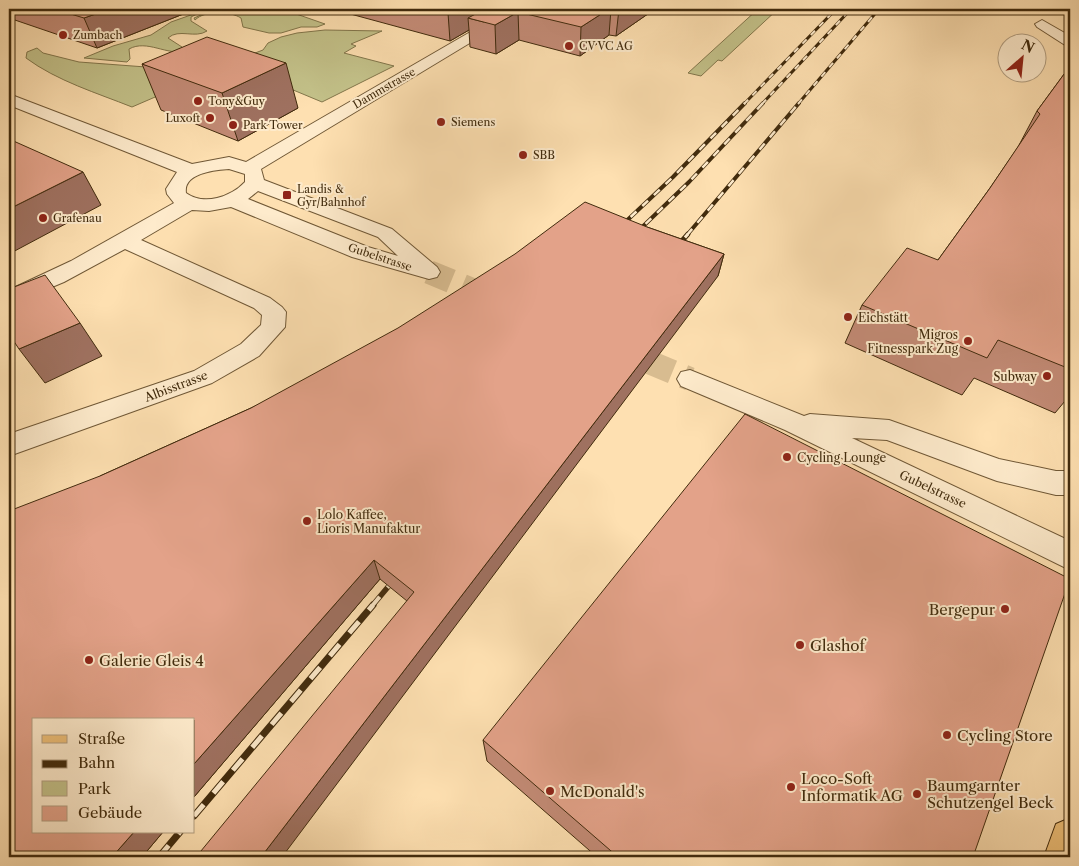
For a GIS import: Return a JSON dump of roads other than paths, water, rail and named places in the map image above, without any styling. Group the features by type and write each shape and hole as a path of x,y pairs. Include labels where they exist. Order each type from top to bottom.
{"main road":[{"path":"1065,857 1070,838"}],"street":[{"name":"Dammstrasse","path":"252,175 519,9"},
{"path":"484,15 501,20"},
{"path":"1042,24 1070,42"},
{"path":"9,98 192,171 178,183 175,189 177,195 182,200 190,203 212,204 232,200 243,195 252,175"},
{"name":"Gubelstrasse","path":"192,171 216,164 229,163 252,175 385,233 429,272 360,252 232,200"},
{"path":"9,298 95,259 124,240 190,203"},
{"name":"Albisstrasse","path":"9,445 203,377 250,350 274,327 274,312 262,303 124,240"},
{"name":"Gubelstrasse","path":"690,379 796,423 989,515 1070,556"},
{"name":"Gubelstrasse","path":"796,423 889,430 998,470 1056,483 1070,483"}],"tunnel":[{"path":"429,272 499,301"},
{"path":"617,349 690,379"}],"railway":[{"path":"744,104 836,9"},
{"path":"762,104 851,9"},
{"path":"798,104 879,9"},
{"path":"619,228 673,177 745,103"},
{"path":"635,234 689,182 763,103"},
{"path":"687,235 799,103"},
{"path":"673,251 688,234"},
{"path":"372,606 398,575"},
{"path":"195,815 373,605"},
{"path":"159,857 178,834"}],"place":[{"name":"Zumbach","path":"63,35"},
{"name":"CV VC AG","path":"569,46"},
{"name":"Tony&Guy","path":"198,101"},
{"name":"Luxoft","path":"210,118"},
{"name":"Siemens","path":"441,122"},
{"name":"Park Tower","path":"233,125"},
{"name":"SBB","path":"523,155"},
{"name":"Landis & Gyr/Bahnhof","path":"287,195"},
{"name":"Grafenau","path":"43,218"},
{"name":"Eichstätt","path":"848,317"},
{"name":"Migros Fitnesspark Zug","path":"968,341"},
{"name":"Subway","path":"1047,376"},
{"name":"Cycling Lounge","path":"787,457"},
{"name":"Lolo Kaffee, Lioris Manufaktur","path":"307,521"},
{"name":"Bergepur","path":"1005,609"},
{"name":"Glashof","path":"800,645"},
{"name":"Galerie Gleis 4","path":"89,660"},
{"name":"Cycling Store","path":"947,735"},
{"name":"Loco-Soft Informatik AG","path":"791,787"},
{"name":"McDonald's","path":"550,791"},
{"name":"Baumgarnter Schutzengel Beck","path":"917,794"}]}
